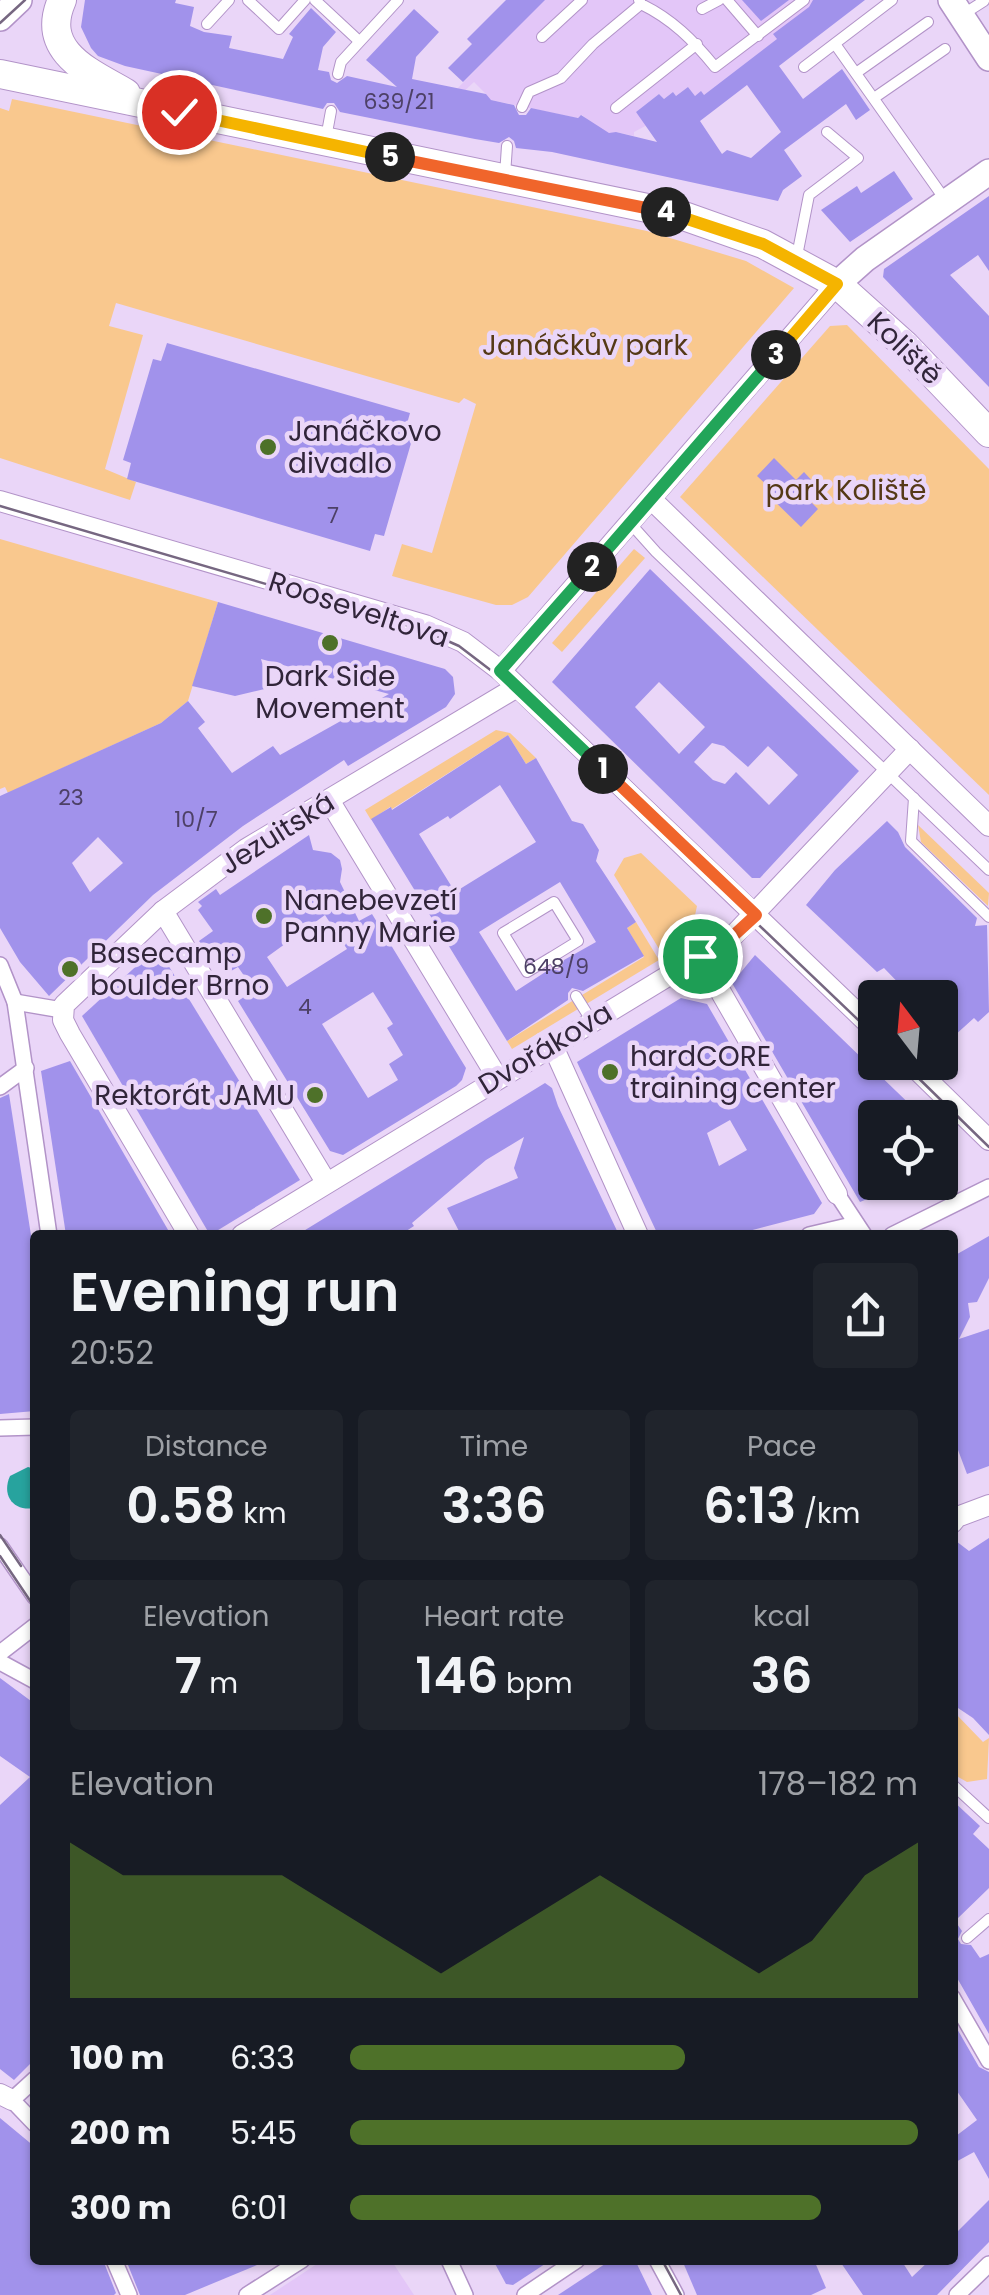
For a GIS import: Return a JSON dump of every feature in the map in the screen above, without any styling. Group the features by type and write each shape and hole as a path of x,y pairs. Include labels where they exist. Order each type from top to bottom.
{"main road":[{"path":"62,0 56,12 59,36 72,62 150,106"},
{"name":"Koliště","path":"0,74 681,215 763,244 837,284 906,346 989,433"}],"street":[{"path":"0,18 19,0"},
{"path":"956,8 989,58"},
{"path":"500,671 837,284 865,259 989,172"},
{"path":"651,499 989,826"},
{"name":"Rooseveltova","path":"0,501 424,625 463,642 500,671 858,1014"},
{"name":"Jezuitská","path":"62,1010 163,911 246,850 517,687"},
{"name":"Dvořákova","path":"250,1230 732,937 910,749"},
{"path":"330,800 498,1078"},
{"path":"163,911 326,1182"},
{"path":"700,956 860,1230"},
{"path":"0,965 15,1002 48,1230"},
{"path":"15,1002 62,1010 70,1034 186,1230"},
{"path":"552,1044 636,1230"},
{"path":"0,1087 26,1068"},
{"path":"927,1080 989,1140"},
{"path":"902,1230 989,1187"},
{"path":"0,1428 30,1428"},
{"path":"958,1515 989,1506"},
{"path":"0,1546 30,1590"},
{"path":"0,1653 30,1630"},
{"path":"0,1662 30,1678"},
{"path":"958,2007 989,2061"},
{"path":"30,2081 6,2097 30,2119"},
{"path":"958,2295 989,2264"},
{"path":"116,2265 129,2295"},
{"path":"247,2295 292,2265"},
{"path":"451,2265 466,2295"},
{"path":"525,2295 570,2265"},
{"path":"661,2265 676,2295"}],"lane":[{"path":"207,24 229,0"},
{"path":"248,0 279,29 305,0"},
{"path":"315,0 358,42"},
{"path":"338,74 341,62 398,0"},
{"path":"542,37 582,0"},
{"path":"702,8 718,0"},
{"path":"727,0 758,36"},
{"path":"522,106 529,92 561,78 640,2 665,16 715,66 804,0"},
{"path":"804,67 892,0"},
{"path":"956,8 984,1"},
{"path":"856,73 928,22"},
{"path":"616,108 697,44"},
{"path":"834,44 947,202"},
{"path":"874,98 945,49"},
{"path":"324,144 331,110"},
{"path":"796,262 809,195 858,158 827,132"},
{"path":"504,181 507,146"},
{"path":"630,524 989,870"},
{"path":"914,798 911,841 989,917"},
{"path":"554,902 578,941 554,960 527,972 503,932 554,902"},
{"path":"576,996 591,1020"},
{"path":"958,1790 989,1818"},
{"path":"967,1938 989,1919"}],"shaded area":[{"path":"544,0 829,0 704,95 701,92 695,96 688,87 664,99 659,94 636,112 649,124 634,132 634,136 616,132 612,140 582,115 577,118 482,98 486,94 474,82 458,97 451,95"},
{"path":"30,1468 30,1509 11,1501 7,1490 10,1476"},
{"path":"315,2265 394,2265 414,2295 270,2295"}],"green space":[{"name":"Janáčkův park","path":"12,99 647,231 746,261 794,288 528,597 512,605 496,605 392,576 402,544 432,553 476,404 464,398 459,403 116,303 109,326 143,335 105,469 136,482 130,500 0,458 0,108 9,111"},
{"name":"park Koliště","path":"847,325 989,469 989,795 680,497 830,326"},
{"path":"0,539 218,602 188,701 161,723 8,793 5,787 0,789"},
{"path":"634,549 645,558 562,652 552,643"},
{"path":"496,730 510,733 536,758 526,764 508,735 371,820 365,810"},
{"path":"918,825 989,893 988,906 921,842"},
{"path":"641,853 697,906 694,920 699,932 664,957 614,875 624,858"},
{"path":"636,922 659,960 512,1049 507,1041 644,957 627,928"},
{"path":"958,1716 983,1742 989,1738 987,1779 967,1782 958,1777"}],"building":[{"path":"85,0 176,0 175,3 194,7 190,26 232,36 229,48 283,59 293,37 289,34 311,8 336,32 323,47 318,70 329,72 331,80 337,83 347,76 397,87 366,60 414,9 439,32 416,57 412,79 486,94 491,100 514,105 519,115 526,115 531,108 578,118 581,115 609,133 657,142 636,112 659,94 664,99 688,87 695,96 701,91 704,95 777,39 773,34 813,0 865,0 779,66 803,99 842,69 870,110 856,120 846,104 784,150 802,176 783,190 778,201 552,152 516,148 509,137 499,143 475,139 340,112 334,103 327,103 323,109 125,66 98,56 81,27","holes":["747,85 781,132 751,158 727,150 722,154 700,121"]},
{"path":"506,0 545,0 463,82 448,68 472,44 467,39"},
{"path":"742,0 789,0 761,21"},
{"path":"894,171 913,199 850,242 821,210 857,186 861,193"},
{"path":"989,196 989,271 978,255 950,275 989,316 989,387 883,277 884,269"},
{"name":"Janáčkovo divadlo","path":"167,343 410,413 405,431 414,433 384,536 375,534 370,551 127,479 131,463 123,460 153,359 161,361"},
{"path":"774,458 796,480 804,472 816,485 805,496 818,509 801,527 765,492 770,488 757,476"},
{"path":"650,569 859,771 760,878 752,878 552,682","holes":["659,682 705,727 679,754 635,707","712,743 724,746 748,767 768,746 798,775 769,805 736,772 725,784 713,780 694,762"]},
{"path":"218,602 445,669 453,677 455,694 446,707 348,766 344,760 243,826 153,895 49,996 20,962 0,928 0,796 161,723 188,701 205,722 198,728 232,773 273,746 280,755 389,694 261,659 269,688 235,696 192,686","holes":["98,837 123,863 90,892 72,863"]},
{"path":"508,735 526,764 536,758 572,821 583,824 599,850 596,861 636,922 627,928 644,956 583,991 572,988 568,1000 507,1041 371,819 391,807 392,810","holes":["500,785 536,842 455,892 419,834 448,816 450,819","560,882 596,942 564,960 560,971 550,969 516,991 479,932"]},
{"path":"887,821 905,847 977,918 975,926 987,925 989,1012 978,1022 974,1018 958,1032 958,980 896,980 884,968 877,972 806,905 835,870"},
{"path":"309,835 313,850 331,853 340,860 340,882 359,921 372,914 466,1068 462,1080 343,1155 330,1151 238,1001 254,990 238,967 231,971 221,958 215,962 199,941 213,931 198,910 202,906 198,902 216,889 220,895","holes":["325,915 347,949 287,987 267,957","373,992 393,1024 387,1028 403,1055 389,1064 398,1080 368,1098 322,1024"]},
{"path":"157,947 300,1180 218,1230 207,1230 82,1016"},
{"path":"755,955 858,1054 858,1080 885,1080 905,1100 858,1100 858,1199 732,983"},
{"path":"681,998 707,1004 822,1203 814,1214 753,1230 656,1230 577,1062","holes":["730,1120 747,1150 719,1166 707,1133"]},
{"path":"70,1061 168,1230 65,1230 41,1071"},
{"path":"545,1083 552,1088 617,1230 458,1230 447,1208 518,1178 514,1168 524,1137 486,1160 408,1230 305,1230"},
{"path":"9,1094 30,1230 30,1411 0,1414 0,1098"},
{"path":"989,1236 989,1278 977,1302 968,1303 970,1317 959,1339 989,1329 989,1466 967,1474 958,1450 958,1254"},
{"path":"989,1538 989,1735 958,1708 958,1543 969,1551"},
{"path":"0,1678 30,1700 30,1777 0,1756"},
{"path":"30,1777 30,2064 14,2080 0,2069 0,1805"},
{"path":"958,1806 980,1826 973,1834 989,1849 989,1888 958,1918"},
{"path":"958,1939 961,1944 971,1945 980,1958 989,1954 989,2034 958,1980"},
{"path":"958,2030 979,2067 989,2072 989,2179 974,2152 958,2161 958,2134 977,2120 958,2093"},
{"path":"0,2118 30,2143 30,2265 105,2265 116,2293 0,2295"},
{"path":"989,2200 989,2242 937,2295 863,2295 842,2265 904,2265 912,2277 925,2265 958,2265 958,2231"},
{"path":"128,2265 257,2265 185,2295 140,2295"},
{"path":"496,2265 543,2265 513,2285 506,2284"},
{"path":"603,2265 637,2265 652,2295 558,2295"},
{"path":"684,2265 816,2265 826,2288 811,2295 697,2295"}],"tram line":[{"path":"0,23 25,0"},
{"path":"0,506 423,630 459,646 497,675 858,1020"},
{"path":"920,1080 989,1147"},
{"path":"0,1535 21,1566"},
{"path":"0,1556 30,1601"},
{"path":"665,2265 681,2295"}],"place":[{"name":"Janáčkovo divadlo","path":"268,447"},
{"name":"Dark Side Movement","path":"330,643"},
{"name":"Nanebevzetí Panny Marie","path":"264,916"},
{"name":"Basecamp boulder Brno","path":"70,969"},
{"name":"hardCORE training center","path":"610,1072"},
{"name":"Rektorát JAMU","path":"315,1095"}],"route":[{"path":"179,112 681,215 763,244 837,284 500,671 756,915 732,937 700,956"}]}
